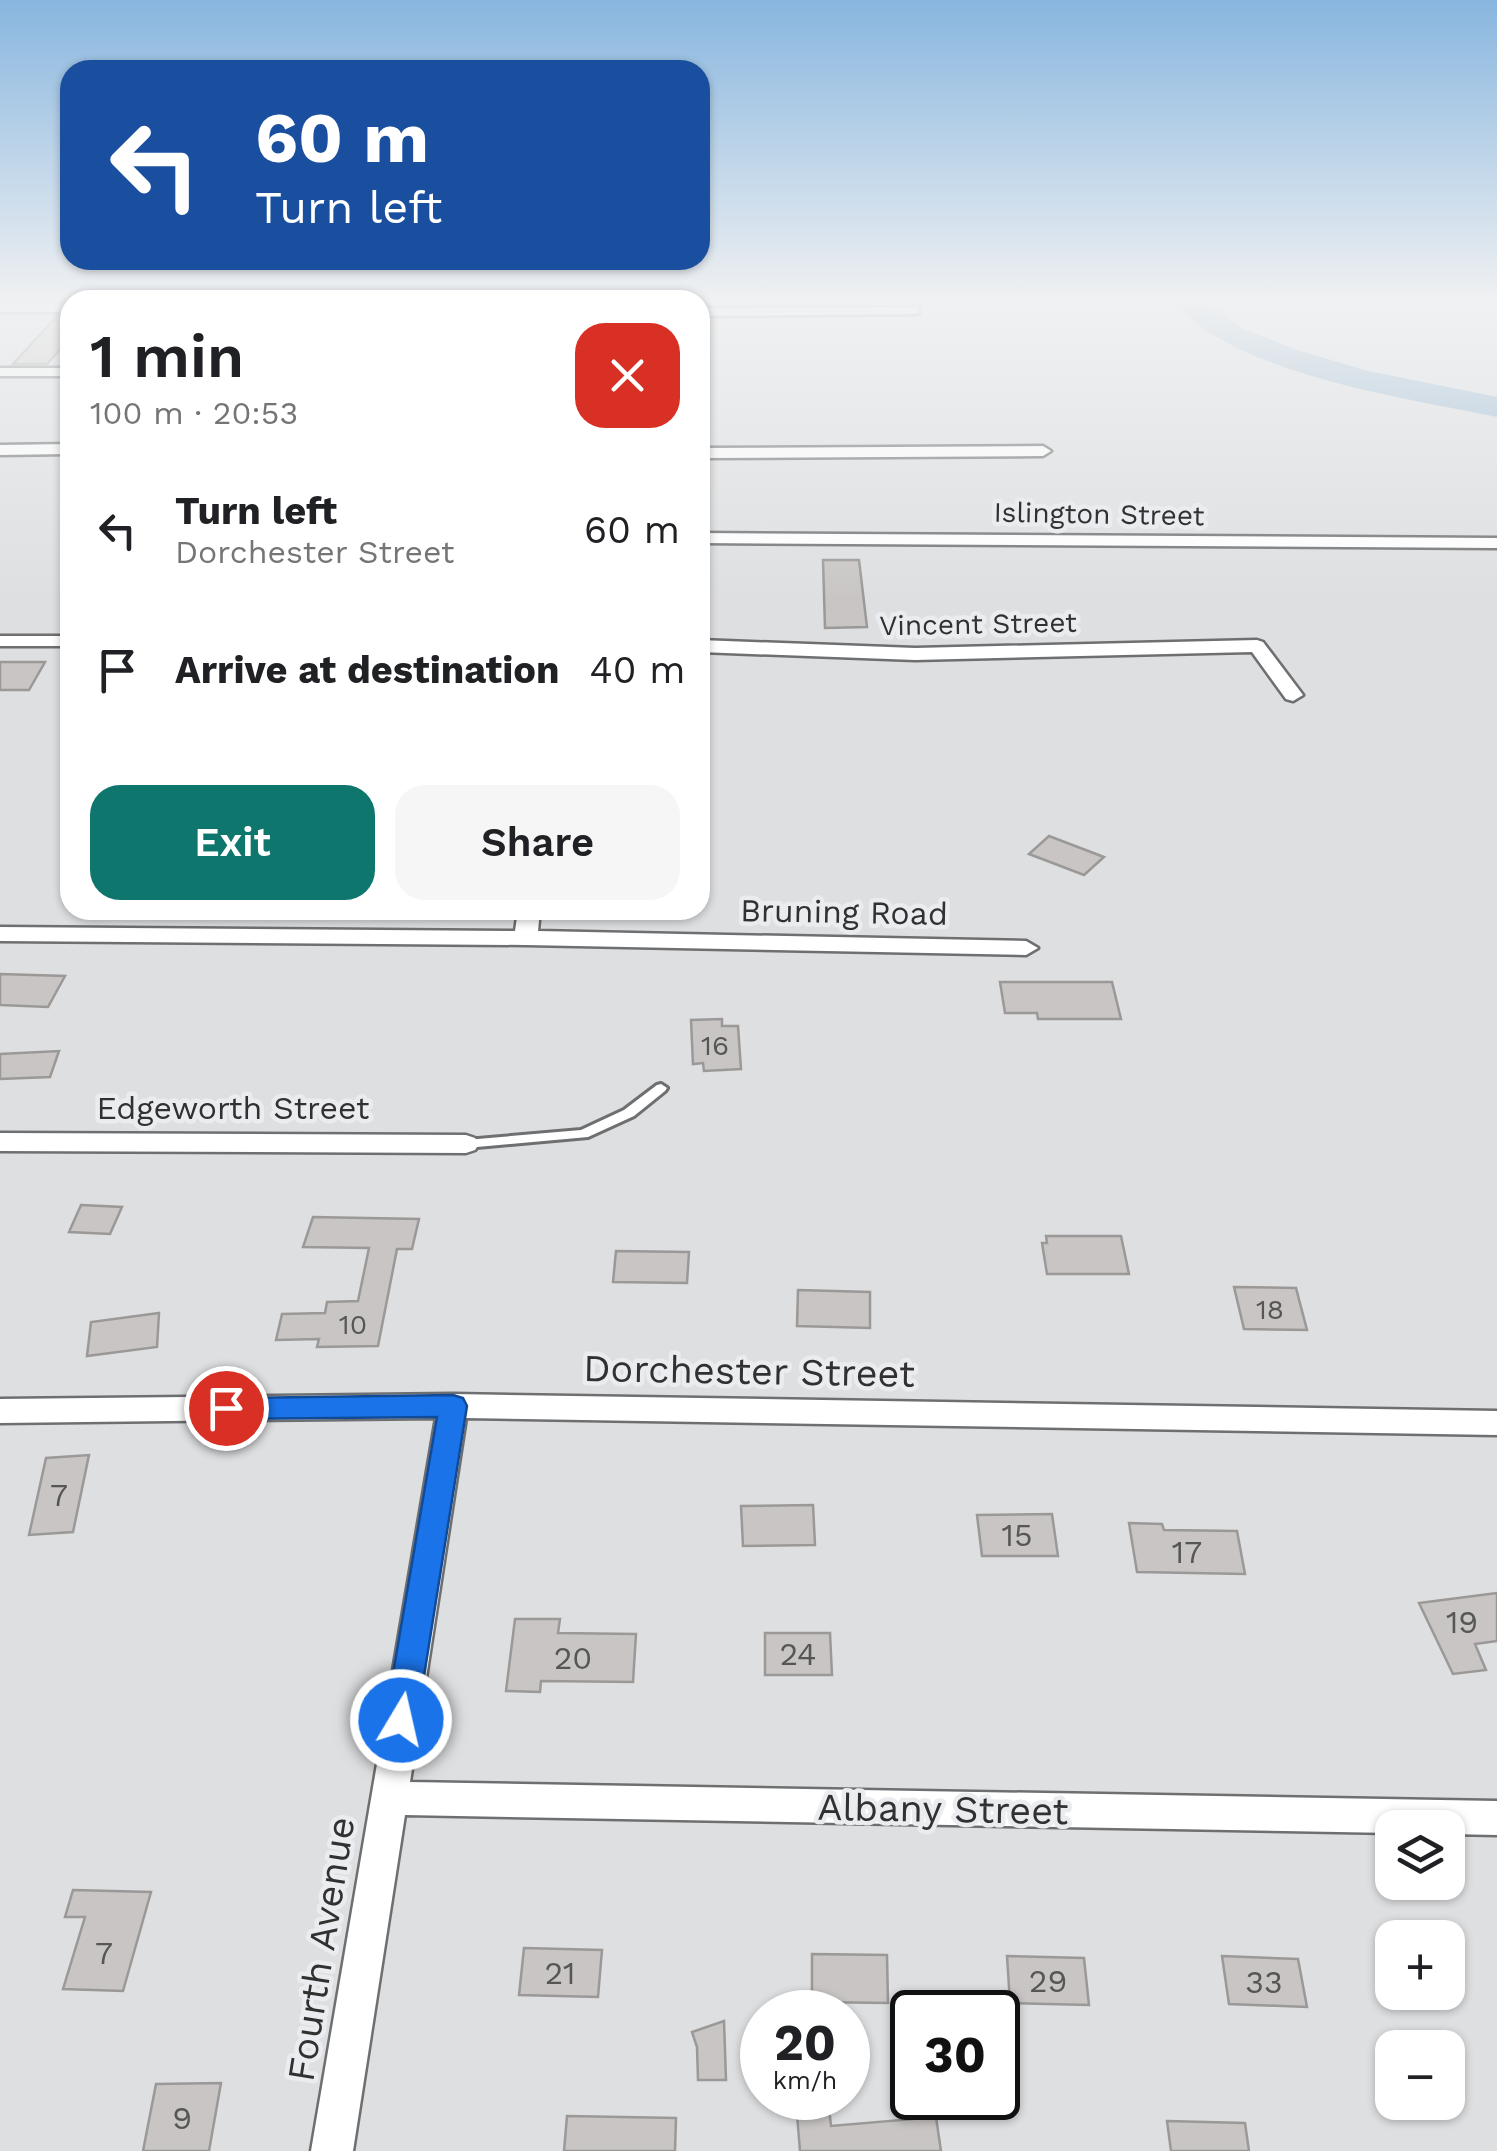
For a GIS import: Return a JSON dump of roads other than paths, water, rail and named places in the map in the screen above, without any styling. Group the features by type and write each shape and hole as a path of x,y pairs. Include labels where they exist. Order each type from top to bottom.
{"street":[{"path":"0,450 60,449"},
{"path":"710,453 1043,451"},
{"name":"Islington Street","path":"710,538 1497,543"},
{"path":"0,641 60,641"},
{"name":"Vincent Street","path":"710,646 915,654 1257,646 1293,695"},
{"path":"526,938 528,920"},
{"name":"Bruning Road","path":"0,934 526,938 1026,948"},
{"name":"Edgeworth Street","path":"0,1142 466,1144"},
{"name":"Dorchester Street","path":"0,1411 453,1406 1497,1423"},
{"name":"Fourth Avenue","path":"332,2151 453,1406"},
{"name":"Albany Street","path":"388,1798 1497,1818"}],"lane":[{"path":"466,1144 583,1134 628,1113 662,1088"}],"waterway":[{"path":"1460,399 1497,407"}]}
